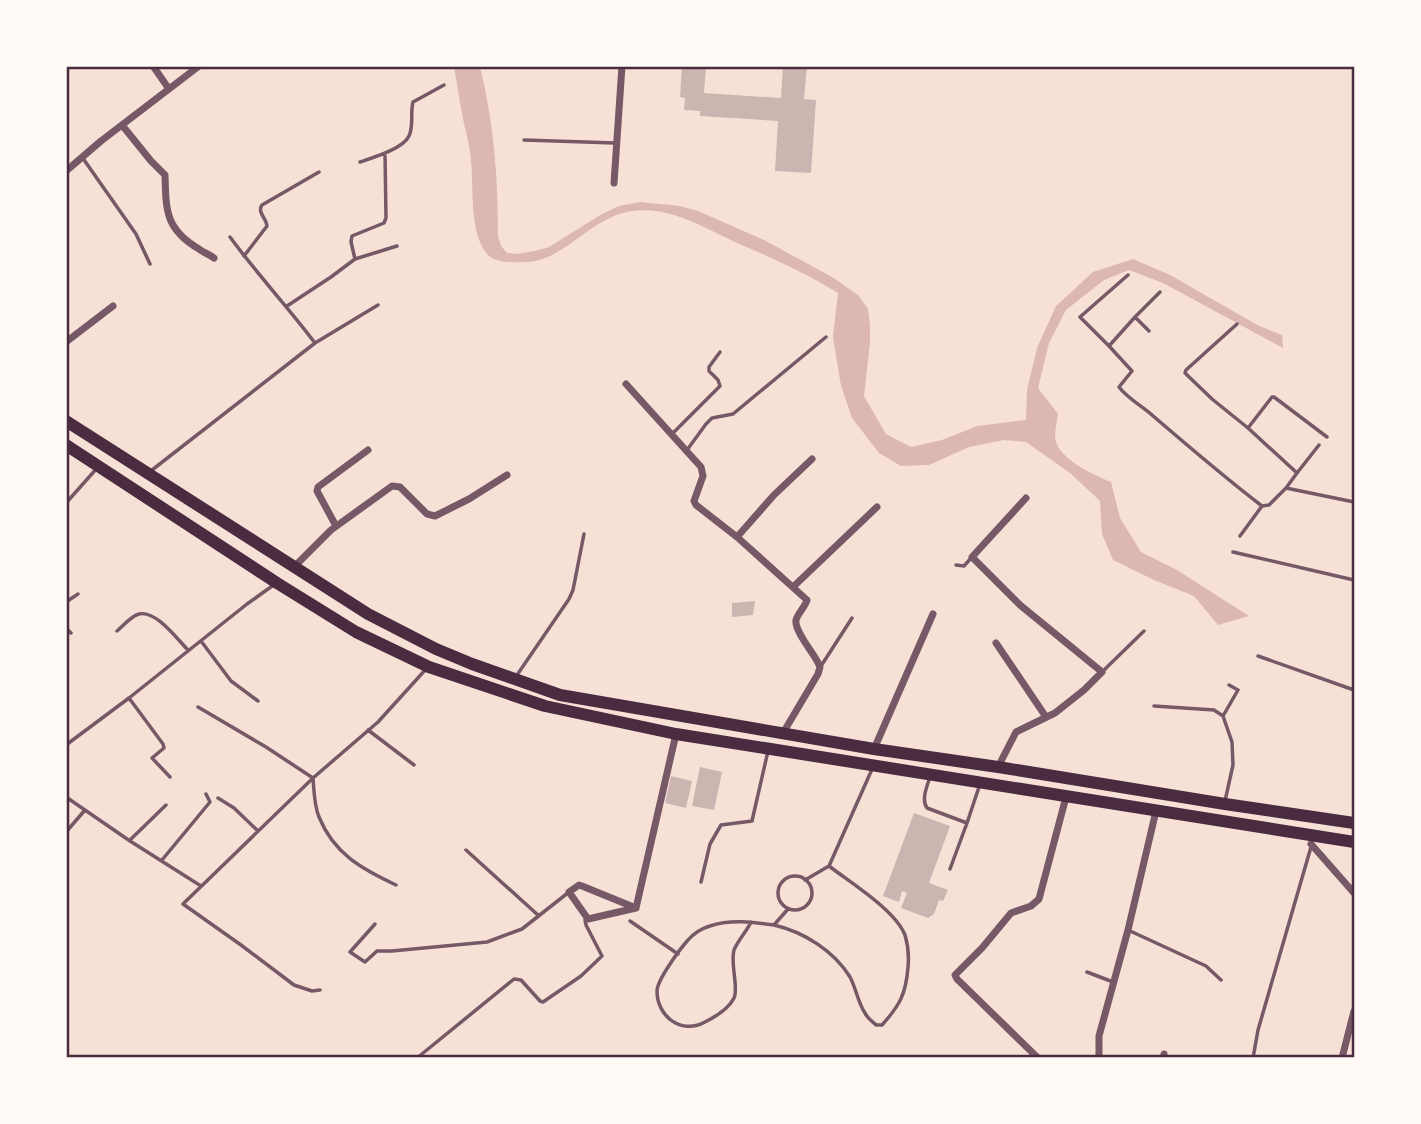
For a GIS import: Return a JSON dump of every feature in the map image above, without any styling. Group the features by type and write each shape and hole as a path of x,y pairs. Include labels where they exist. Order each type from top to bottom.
{"main road":[{"path":"66,421 368,614 472,664 559,695 874,749 1354,822"},
{"path":"66,445 356,632 429,667 545,706 676,734 1156,811 1313,840 1354,842"},
{"path":"135,490 147,474"},
{"path":"676,734 681,716"},
{"path":"769,749 777,733"},
{"path":"1066,797 1069,778"},
{"path":"1313,840 1318,817"}],"street":[{"path":"153,66 169,89"},
{"path":"66,171 199,66"},
{"path":"614,183 622,66"},
{"path":"122,125 165,175 164,192 172,225 197,249 214,258"},
{"path":"66,342 113,306"},
{"path":"626,384 701,467 703,472 694,501 807,600 797,616 796,627 820,667 818,674 777,733"},
{"path":"336,526 317,491 318,487 368,450"},
{"path":"737,537 774,495 812,459"},
{"path":"293,567 336,526 392,486 400,487 427,514 435,516 507,475"},
{"path":"998,766 1016,732 1055,713 1102,672 1020,606 972,557 1026,498"},
{"path":"793,587 877,507"},
{"path":"874,749 933,614"},
{"path":"996,643 1046,717"},
{"path":"636,908 676,734"},
{"path":"1038,1058 955,975 1011,913 1031,906 1039,899 1066,797"},
{"path":"1099,1058 1099,1036 1115,983 1156,811"},
{"path":"1313,840 1335,873 1354,893"},
{"path":"579,885 636,908 588,919 569,892 579,885"},
{"path":"1342,1058 1351,1039 1354,1011"}],"lane":[{"path":"360,162 385,153 403,142 410,134 413,102 444,85"},
{"path":"524,140 617,143"},
{"path":"355,259 352,236 384,223 386,218 385,153"},
{"path":"82,157 136,234 150,264"},
{"path":"244,256 267,226 260,211 262,205 319,172"},
{"path":"230,237 315,343"},
{"path":"287,306 355,259 397,246"},
{"path":"1128,275 1080,317 1132,371 1119,387 1262,506"},
{"path":"1109,346 1160,292"},
{"path":"147,474 315,343 379,305"},
{"path":"1135,317 1149,331"},
{"path":"1237,324 1185,373 1297,473"},
{"path":"687,450 712,418 733,414 826,337"},
{"path":"673,434 720,386 709,371 720,352"},
{"path":"1248,428 1274,397 1327,436"},
{"path":"1240,536 1262,506 1269,505 1286,488 1319,445"},
{"path":"66,503 99,466"},
{"path":"1286,488 1354,502"},
{"path":"515,679 569,599 584,534"},
{"path":"1233,552 1354,580"},
{"path":"956,565 964,566 972,557"},
{"path":"66,745 277,583"},
{"path":"66,603 78,594"},
{"path":"117,631 135,615 142,613 158,620 188,650"},
{"path":"820,667 852,618"},
{"path":"66,628 71,634"},
{"path":"1102,672 1144,631"},
{"path":"201,641 231,681 258,701"},
{"path":"1258,656 1354,690"},
{"path":"320,990 312,991 294,985 183,904 313,778 377,723 429,667"},
{"path":"1223,716 1238,690 1229,685"},
{"path":"129,698 163,744 164,748 152,758 170,777"},
{"path":"1154,706 1214,710 1223,716 1232,741 1233,765 1225,804"},
{"path":"198,707 267,747 313,778 319,817 342,853 354,863 396,885"},
{"path":"368,730 414,765"},
{"path":"701,882 710,844 721,825 752,821 769,749"},
{"path":"805,880 829,866 874,765"},
{"path":"930,775 924,806 967,823"},
{"path":"950,869 981,783"},
{"path":"162,860 210,802 206,794"},
{"path":"66,797 201,886"},
{"path":"218,799 234,808 258,831"},
{"path":"130,841 166,805"},
{"path":"66,832 85,810"},
{"path":"1253,1058 1258,1030 1313,840"},
{"path":"466,850 540,916"},
{"path":"751,922 735,948 734,999 716,1016 699,1025 688,1027 665,1016 657,992 659,983 688,940 710,926 729,922 751,922 793,929 823,948 835,958 850,978 865,1014 876,1025 883,1025 894,1012 906,987 908,961 904,934 891,915 829,866"},
{"path":"800,877 809,885 809,902 800,909 788,909 780,901 780,884 788,878 800,877"},
{"path":"375,925 349,951 365,962 377,951 487,942 522,929 569,892"},
{"path":"774,925 788,909"},
{"path":"417,1058 514,979 521,980 543,1002 581,975 602,957 586,925 585,920 588,919"},
{"path":"630,921 678,954"},
{"path":"1128,930 1206,965 1221,980"},
{"path":"1087,972 1115,983"}],"shaded area":[{"path":"454,67 480,67 494,151 498,236 507,253 517,254 549,247 602,214 619,206 640,202 680,206 698,211 764,240 832,277 858,295 868,309 870,343 864,396 886,434 911,447 942,440 977,426 1026,420 1027,390 1037,348 1056,306 1093,272 1133,259 1170,275 1259,326 1282,335 1283,348 1163,283 1129,270 1104,280 1066,310 1049,343 1038,388 1058,414 1055,437 1057,445 1077,465 1111,482 1120,518 1141,552 1177,570 1249,616 1218,625 1194,596 1113,560 1102,534 1100,501 1070,473 1026,442 1004,440 969,447 929,465 901,466 879,453 852,418 841,386 833,337 838,293 789,266 687,219 646,210 609,218 559,251 539,260 505,262 487,254 477,234 470,155"}],"building":[{"path":"682,66 706,66 704,93 781,98 783,66 807,66 804,99 816,100 811,173 775,171 778,121 700,116 700,111 684,110 685,98 680,97"},
{"path":"755,601 753,615 732,617 732,603"},
{"path":"700,767 722,772 714,810 692,806"},
{"path":"671,776 692,781 686,808 665,803"},
{"path":"914,813 950,826 929,883 948,890 943,901 939,900 934,914 928,918 901,908 907,893 902,891 899,902 883,896"}]}
